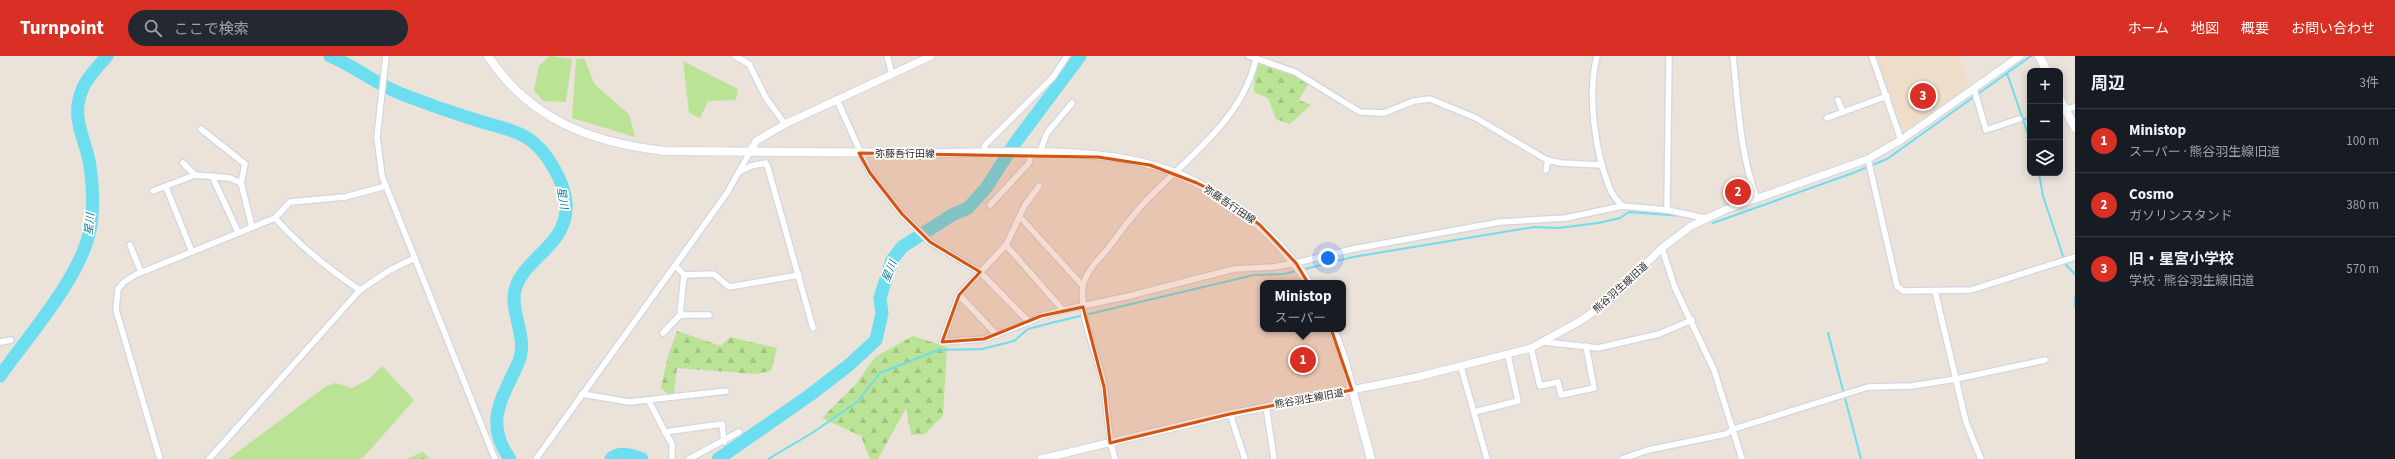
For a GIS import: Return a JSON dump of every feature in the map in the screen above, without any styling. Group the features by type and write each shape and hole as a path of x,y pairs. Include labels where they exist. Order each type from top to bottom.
{"main road":[{"name":"弥藤吾行田線","path":"488,56 504,77 530,102 552,118 590,136 628,147 665,151 1032,153 1126,160 1174,172 1217,193 1240,209 1264,229 1296,264 1307,280"},
{"path":"2039,56 2045,68"},
{"path":"2062,104 2075,128"},
{"path":"1333,332 1352,390 1371,459"}],"street":[{"path":"386,56 377,137 382,176 495,459"},
{"path":"735,56 749,64 766,98 785,124"},
{"path":"887,56 892,74"},
{"path":"536,459 676,266 741,171 756,140 785,124 931,56"},
{"path":"986,153 985,145 1048,83 1067,56"},
{"path":"1249,56 1295,72 1360,112 1384,113 1414,101 1430,99 1454,107 1548,160 1561,163 1602,165"},
{"path":"1597,56 1594,68 1593,104 1602,165 1610,190 1622,206"},
{"path":"1667,210 1669,56"},
{"path":"1733,56 1740,119 1752,185 1758,199"},
{"path":"1872,56 1902,140"},
{"name":"熊谷羽生線旧道","path":"1041,459 1266,406 1462,367 1531,348 1582,320 1605,303 1662,248 1705,218 1758,199 1869,164 2020,56"},
{"path":"1115,459 1110,443 1104,387 1083,307 1083,286 1091,270 1146,201 1217,130 1237,105 1249,80 1256,58"},
{"path":"1974,89 1986,130 2019,119"},
{"path":"1827,118 1886,96"},
{"path":"837,100 859,153 870,173 902,214 930,242 980,272 1029,322"},
{"path":"1838,100 1843,112"},
{"path":"990,205 1028,163 1032,153 1072,103"},
{"path":"2065,109 2075,107"},
{"path":"201,128 245,164 241,183 252,227"},
{"path":"1546,170 1548,160"},
{"path":"183,162 195,175"},
{"path":"741,171 752,166 766,163 813,328"},
{"path":"1869,164 1897,286 1903,291 1971,290 2073,258"},
{"path":"153,191 195,175 230,178 241,183"},
{"path":"212,176 238,232"},
{"path":"160,459 116,310 118,289 124,282 141,272 275,218 290,202 345,196 386,186"},
{"path":"1039,186 1020,217 1006,245 959,295 942,342 984,339 1041,316 1234,269 1274,267 1296,264 1353,249 1500,222 1566,218 1622,206 1667,210 1705,218"},
{"path":"166,187 192,252"},
{"path":"1020,217 1083,286"},
{"path":"275,218 293,239 324,267 360,290"},
{"path":"130,245 141,272"},
{"path":"1006,245 1063,310"},
{"path":"1662,248 1675,288 1692,320 1714,370 1724,405 1734,429 1742,459"},
{"path":"209,459 360,290 390,270 415,258"},
{"path":"663,334 680,315 684,275 676,266"},
{"path":"684,275 714,274 729,287 799,275"},
{"path":"1935,291 1966,422 1981,459"},
{"path":"959,295 997,335"},
{"path":"680,315 709,315"},
{"path":"1544,342 1598,348 1659,334 1692,320"},
{"path":"0,342 11,340"},
{"path":"1531,348 1540,386 1558,382 1561,395 1594,388 1586,346"},
{"path":"1474,412 1518,401 1508,354"},
{"path":"1622,459 1648,450 1726,434 1734,429 1868,387 1912,386 1956,379 2045,360"},
{"path":"1462,367 1486,459"},
{"path":"582,394 629,402 649,401 726,391"},
{"path":"649,401 672,444 672,459"},
{"path":"1266,406 1274,459"},
{"path":"1230,414 1245,459"},
{"path":"665,432 722,424 724,442"},
{"path":"688,459 724,442 739,432"}],"highlighted area":[{"path":"859,153 1098,157 1150,165 1197,183 1217,193 1260,225 1296,263 1325,311 1352,390 1230,414 1110,443 1104,387 1083,307 1041,316 984,339 942,342 959,295 980,272 930,242 902,214 870,173"}],"shaded area":[{"path":"1876,56 1958,56 1969,86 1903,133"}],"green space":[{"path":"550,56 572,59 566,102 543,101 534,90 539,66"},
{"path":"584,58 595,85 629,114 635,137 572,118 576,59"},
{"path":"683,61 738,89 736,100 708,101 700,118 689,113"},
{"path":"1255,61 1271,63 1310,81 1299,100 1311,105 1290,124 1276,119 1268,98 1254,92"},
{"path":"677,331 721,346 730,337 777,348 771,371 755,374 677,368 673,398 661,388 668,356"},
{"path":"913,336 947,347 943,416 925,434 911,435 906,408 878,459 870,459 861,436 822,418 856,384 875,357"},
{"path":"382,366 414,400 362,459 228,459 325,387 335,383 352,388 369,379"},
{"path":"423,452 430,459 406,459"},
{"path":"625,454 642,459 611,459 614,456"}],"waterway":[{"name":"星川","path":"0,376 52,306 76,267 84,248 90,230 93,206 91,173 78,120 79,100 86,81 107,56"},
{"name":"星川","path":"330,56 399,93 447,111 505,128 522,135 531,140 547,157 559,178 566,200 564,223 551,244 519,279 515,290 514,299 520,334 521,352 519,361 502,398 498,410 497,421 498,433 502,445 510,459"},
{"name":"星川","path":"718,459 810,395 849,365 876,340 882,313 880,298 892,260 902,247 952,215 968,208 986,188 1015,143 1080,56"},
{"path":"1713,223 1853,173 1887,159 2031,56"},
{"path":"2007,73 2027,131"},
{"path":"2023,118 2027,120"},
{"path":"2040,176 2043,196 2066,265 2075,274"},
{"path":"1301,270 1353,257 1534,227 1558,228 1598,223 1620,218 1629,212 1684,216"},
{"path":"768,459 812,433 857,402 880,373 938,350 982,349 1014,341 1028,329 1051,323 1254,275 1283,274 1297,271"},
{"path":"2075,297 2075,306"},
{"path":"1828,333 1861,459"},
{"name":"星川","path":"611,459 614,456 622,454 642,459"}],"place":[{"name":"旧・星宮小学校","path":"1923,96"},
{"name":"Cosmo","path":"1738,192"},
{"name":"Ministop","path":"1303,360"}]}
